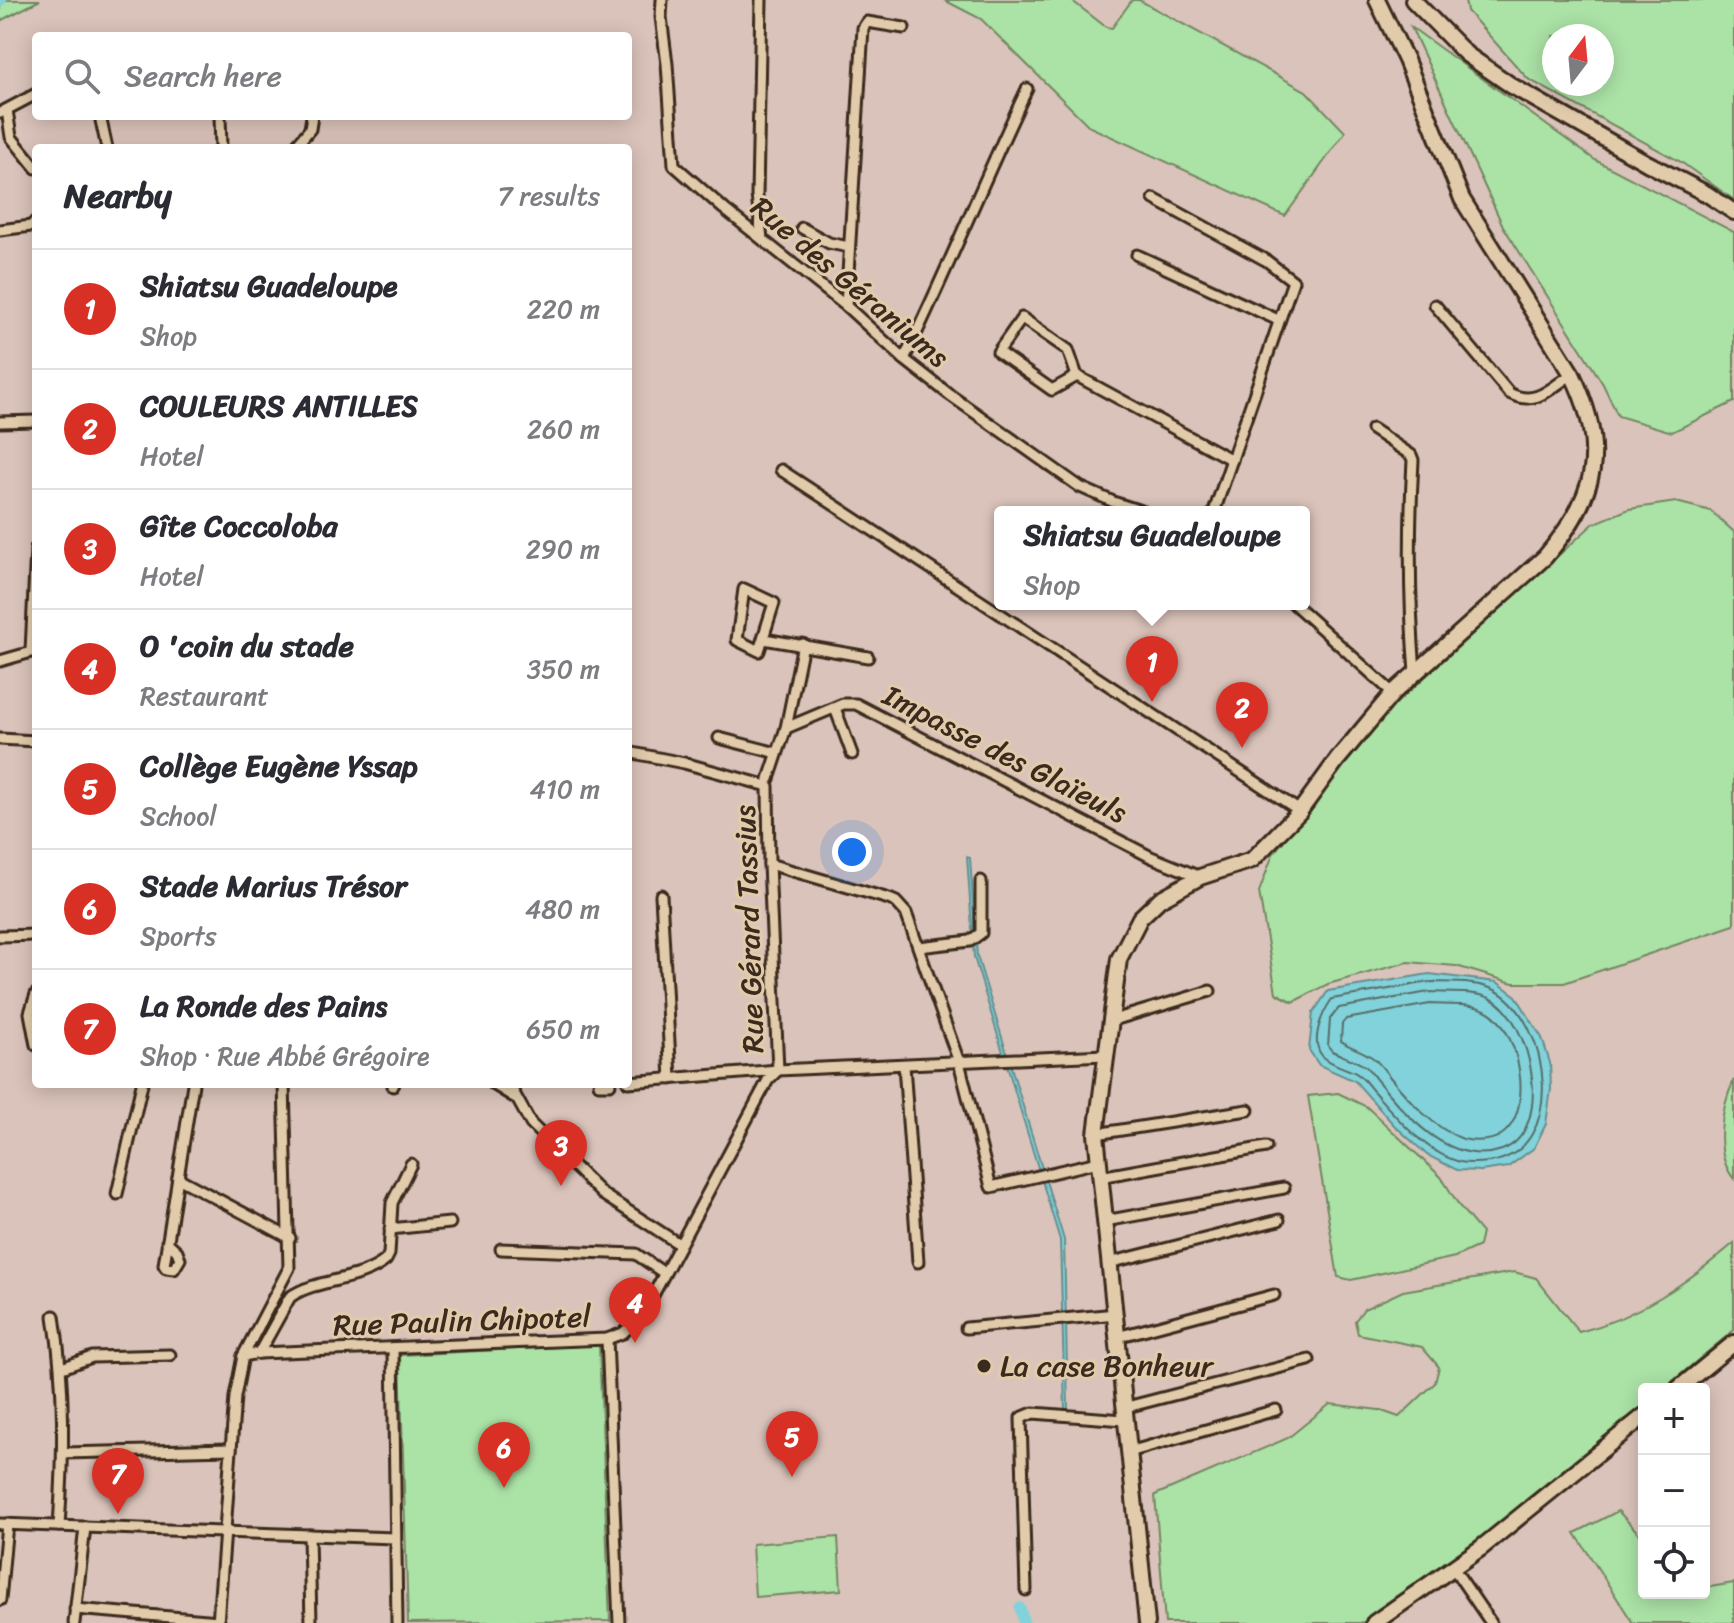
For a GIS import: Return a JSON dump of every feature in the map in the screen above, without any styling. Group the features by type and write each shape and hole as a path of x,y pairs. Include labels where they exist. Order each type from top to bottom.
{"street":[{"name":"Rue des Géraniums","path":"662,0 674,165 950,395 1080,487 1125,506"},
{"path":"761,0 757,195 762,239"},
{"path":"1147,1623 1096,1134 1116,958 1140,918 1160,899 1200,877 1252,860 1300,811 1337,760 1393,693 1545,557 1562,537 1584,499 1594,461 1593,429 1572,374 1462,199 1406,60 1377,0"},
{"path":"1413,0 1466,54 1512,86 1734,212"},
{"path":"846,306 863,28 867,22 904,28"},
{"path":"904,359 1027,89"},
{"path":"32,96 3,112 9,132 32,163"},
{"path":"101,120 106,144"},
{"path":"220,120 221,144"},
{"path":"297,144 310,129 311,120"},
{"path":"1154,199 1267,261 1293,281 1216,506"},
{"path":"0,230 32,227"},
{"path":"802,228 829,243 849,247"},
{"path":"1137,255 1278,320"},
{"path":"1435,305 1509,393 1521,399 1537,398 1572,374"},
{"path":"1077,376 1052,390 998,352 1022,318 1068,350 1077,376 1232,460"},
{"path":"0,422 32,421"},
{"path":"1372,429 1411,455 1413,460 1408,547 1415,672"},
{"path":"781,470 994,610"},
{"path":"744,589 774,603 764,639 759,651 737,640 744,589"},
{"path":"994,610 1300,811"},
{"path":"1301,610 1393,693"},
{"path":"764,639 868,657"},
{"path":"769,779 786,728 803,644"},
{"path":"0,661 32,651"},
{"name":"Impasse des Glaïeuls","path":"786,728 835,708 856,704 1151,857 1200,877"},
{"path":"835,708 852,754"},
{"path":"719,738 777,753"},
{"path":"0,739 32,741"},
{"name":"Rue Gérard Tassius","path":"632,753 684,763 768,786 778,1070"},
{"path":"769,864 896,902 906,913 959,1062 991,1187 1266,1147"},
{"path":"919,947 970,941 981,933 981,881"},
{"path":"661,895 671,1079"},
{"path":"0,936 32,935"},
{"path":"1110,1021 1210,991"},
{"path":"632,1082 778,1070 1105,1055"},
{"path":"904,1065 918,1262"},
{"name":"Rue Paulin Chipotel","path":"243,1356 607,1339 631,1327 643,1314 768,1080 778,1070"},
{"path":"117,1194 141,1088"},
{"path":"167,1242 192,1088"},
{"path":"75,1609 218,1622 235,1397 243,1356 286,1273 290,1238 284,1088"},
{"path":"500,1088 516,1098"},
{"path":"511,1088 531,1124 602,1194 679,1244"},
{"path":"1096,1134 1248,1110"},
{"path":"259,1353 290,1297 386,1260 394,1197 411,1164"},
{"path":"178,1178 290,1238"},
{"path":"1105,1221 1284,1188"},
{"path":"1109,1263 1279,1220"},
{"path":"390,1229 450,1223"},
{"path":"501,1249 636,1254 664,1273"},
{"path":"1117,1337 1274,1295"},
{"path":"966,1328 1116,1314"},
{"path":"54,1316 62,1368 64,1453 59,1526"},
{"path":"607,1339 619,1623"},
{"path":"1685,1383 1734,1343"},
{"path":"393,1348 397,1623"},
{"path":"62,1368 92,1357 170,1355"},
{"path":"1026,1590 1021,1418 1033,1413 1124,1414 1309,1360"},
{"path":"1129,1452 1276,1410"},
{"path":"1376,1622 1454,1569 1638,1421"},
{"path":"64,1453 231,1449"},
{"path":"0,1600 3,1524 395,1538"},
{"path":"74,1623 85,1527"},
{"path":"309,1535 311,1623"},
{"path":"1454,1569 1491,1623"}],"green space":[{"path":"0,0 40,0 0,21"},
{"path":"944,0 1071,0 1106,27 1112,28 1132,0 1139,0 1306,91 1345,132 1285,216 1090,127 981,19"},
{"path":"1465,0 1734,0 1734,200 1681,162 1559,96 1614,96 1614,24 1542,24 1542,87 1528,79 1467,11"},
{"path":"1411,27 1595,160 1734,232 1734,402 1672,432 1618,416 1603,384 1503,226"},
{"path":"1676,502 1711,511 1734,532 1734,925 1564,983 1513,983 1456,966 1408,962 1328,984 1293,1002 1276,993 1259,892 1273,854 1389,710 1593,524 1629,509"},
{"path":"1734,1080 1734,1179 1723,1156 1721,1130"},
{"path":"1338,1093 1367,1107 1441,1177 1482,1233 1479,1246 1455,1257 1351,1280 1338,1277 1308,1096"},
{"path":"1734,1243 1734,1330 1670,1383 1638,1383 1638,1410 1449,1565 1362,1623 1165,1623 1155,1495 1288,1438 1330,1404 1379,1410 1399,1417 1435,1383 1439,1367 1422,1347 1358,1334 1355,1321 1364,1309 1403,1291 1514,1272 1536,1278 1579,1332 1642,1308 1699,1271"},
{"path":"599,1345 610,1621 408,1623 400,1355"},
{"path":"1618,1511 1638,1533 1638,1599 1710,1599 1710,1587 1734,1583 1734,1623 1633,1623 1575,1533"},
{"path":"838,1537 841,1590 755,1597 752,1544"}],"water":[{"path":"967,857 970,858 977,956 1064,1240 1068,1409 1065,1409 1060,1240 974,957"},
{"path":"1429,974 1497,982 1516,996 1542,1038 1550,1063 1551,1089 1546,1124 1534,1148 1508,1167 1481,1171 1457,1170 1427,1155 1394,1125 1355,1081 1319,1065 1309,1050 1313,1013 1328,991"}],"waterway":[{"path":"1020,1608 1024,1623"}],"place":[{"name":"Shiatsu Guadeloupe","path":"1152,702"},
{"name":"COULEURS ANTILLES","path":"1242,748"},
{"name":"Gîte Coccoloba","path":"561,1186"},
{"name":"O 'coin du stade","path":"635,1343"},
{"name":"La case Bonheur","path":"984,1366"},
{"name":"Collège Eugène Yssap","path":"792,1477"},
{"name":"Stade Marius Trésor","path":"504,1488"},
{"name":"La Ronde des Pains","path":"118,1514"}]}
